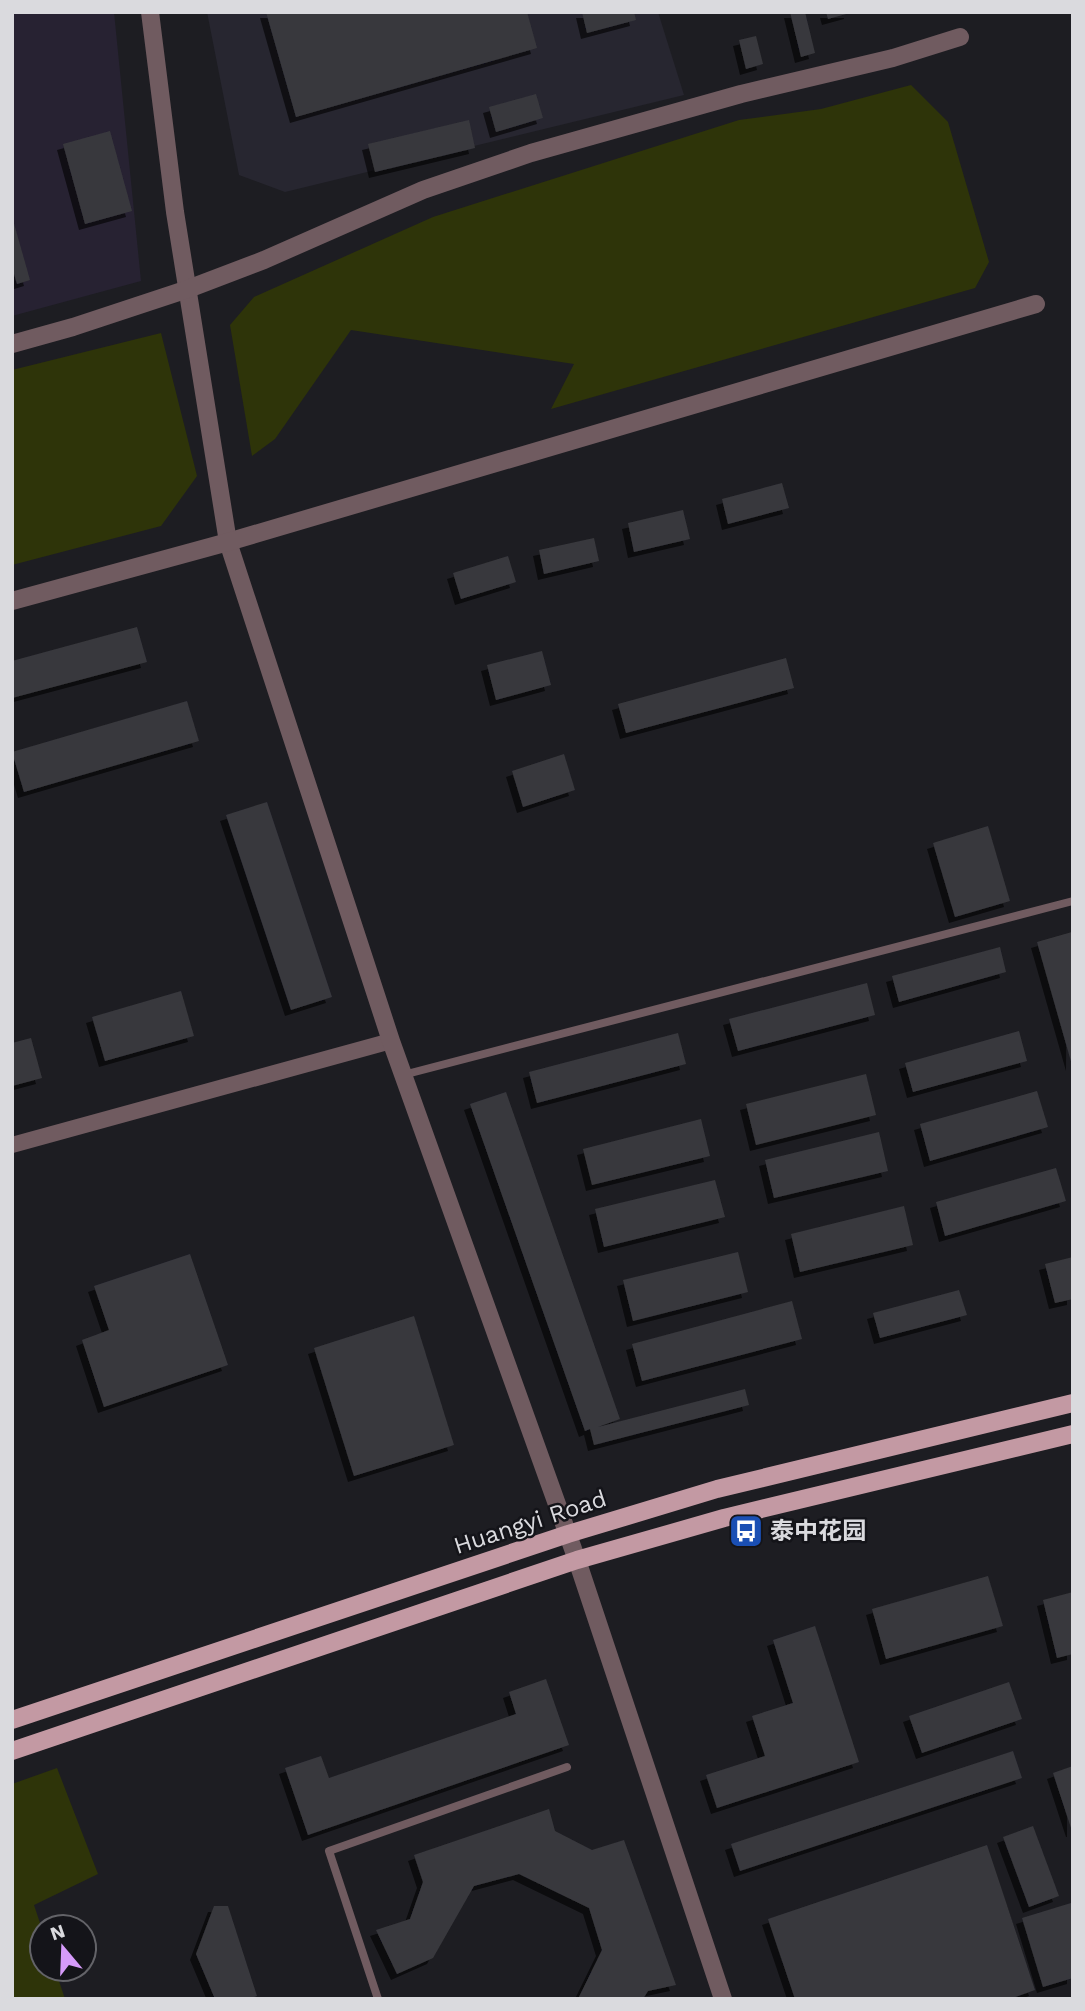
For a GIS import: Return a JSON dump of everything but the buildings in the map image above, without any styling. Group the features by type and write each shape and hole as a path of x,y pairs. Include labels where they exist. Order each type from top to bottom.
{"main road":[{"name":"Huangyi Road","path":"12,1720 568,1534 718,1489 1073,1403"},
{"name":"Huangyi Road","path":"12,1751 577,1560 724,1518 1073,1434"}],"street":[{"path":"150,12 175,212 228,542 391,1041 568,1534 723,1999"},
{"path":"12,344 188,289 264,260 423,190 531,153 741,94 893,58 960,37"},
{"path":"12,601 228,542 1035,304"},
{"path":"12,1145 391,1041"}],"lane":[{"path":"404,1075 1073,901"},
{"path":"378,1999 329,1850 568,1767"}],"shaded area":[{"path":"12,12 114,12 141,281 12,316"},
{"path":"207,12 658,12 684,95 285,192 239,175"}],"green space":[{"path":"911,85 948,122 989,262 975,288 551,409 574,364 351,330 275,439 252,456 230,325 254,297 433,217 739,120 821,109"},
{"path":"161,333 197,476 161,526 12,565 12,370"},
{"path":"57,1768 98,1874 34,1905 37,1913 28,1913 28,1983 60,1983 65,1999 12,1999 12,1784"}],"place":[{"name":"泰中花园","path":"746,1531"}]}
